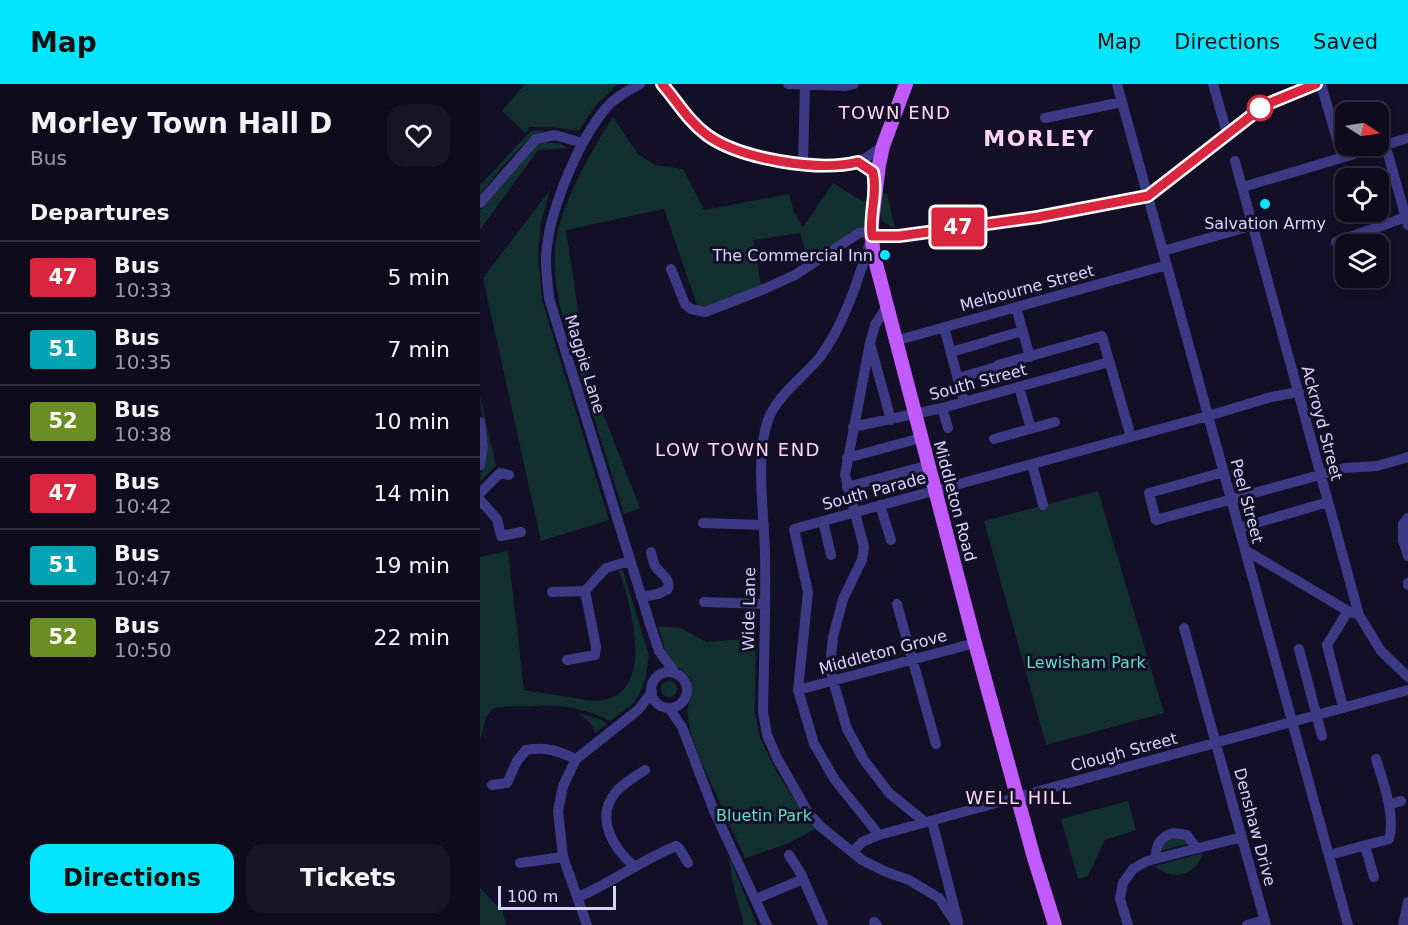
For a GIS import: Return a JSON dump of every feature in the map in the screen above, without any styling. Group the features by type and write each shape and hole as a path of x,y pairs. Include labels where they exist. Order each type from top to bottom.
{"main road":[{"name":"Middleton Road","path":"906,84 883,146 871,233 874,256 975,643 1055,925"}],"street":[{"name":"Magpie Lane","path":"620,95 628,84"},
{"name":"Magpie Lane","path":"640,84 620,95 606,107 583,143 568,176 550,229 546,260 549,298 641,597 658,651 676,674"},
{"path":"788,84 854,84"},
{"name":"Peel Street","path":"1118,84 1348,925"},
{"path":"1213,84 1227,133"},
{"path":"671,269 685,304 691,309 705,312 795,275 860,233 899,236 1038,217 1148,196 1265,105 1316,84"},
{"path":"1321,84 1342,157"},
{"path":"803,164 805,85"},
{"path":"669,87 694,124 724,146 747,153 803,164 843,166 858,162 883,146"},
{"path":"1045,118 1122,102"},
{"path":"480,203 536,139 555,135 583,143"},
{"path":"1389,143 1408,138"},
{"path":"1243,186 1345,156"},
{"path":"1363,234 1407,221 1388,156"},
{"name":"Ackroyd Street","path":"1235,161 1359,615 1381,651 1408,677"},
{"path":"858,162 873,172 876,190"},
{"path":"1163,250 1254,225"},
{"name":"Wide Lane","path":"871,233 849,302 829,343 807,373 776,406 769,418 762,470 763,711 767,735 777,758 809,814 820,826 862,860 884,871 909,879 939,898 958,925"},
{"name":"Melbourne Street","path":"895,341 1167,265"},
{"path":"1016,307 1030,357"},
{"path":"886,308 875,325 870,343 847,458 845,475 847,488 864,547 862,560 843,599 833,637 830,667 847,729 864,760 889,793 928,821 958,925"},
{"path":"944,327 964,402"},
{"path":"951,352 1023,332"},
{"path":"958,378 1102,336 1131,437"},
{"path":"870,343 891,420"},
{"name":"South Street","path":"853,428 942,408 1109,362"},
{"path":"1019,387 1031,429"},
{"name":"South Parade","path":"798,690 808,592 794,529 1271,397 1299,392"},
{"path":"942,408 948,428"},
{"path":"994,439 1055,422"},
{"path":"480,423 483,446 480,465"},
{"path":"847,458 921,438"},
{"path":"1224,472 1149,493 1156,520 1345,468 1392,463 1408,457"},
{"path":"1032,464 1043,505"},
{"path":"847,488 929,465"},
{"path":"480,493 500,473 509,475"},
{"path":"480,500 497,519 501,536 521,532"},
{"path":"1239,528 1328,502"},
{"path":"880,505 891,540"},
{"path":"1408,518 1403,524 1403,540 1408,556"},
{"path":"823,520 831,555"},
{"path":"703,523 764,525"},
{"path":"1245,550 1348,611 1359,615"},
{"path":"641,597 658,594 668,589 669,585 668,580 655,566 651,552"},
{"path":"552,592 585,591 606,568 630,561"},
{"path":"567,660 595,655 596,647 585,591"},
{"path":"704,602 764,604"},
{"path":"897,604 936,744"},
{"path":"1343,707 1327,645 1348,611"},
{"name":"Denshaw Drive","path":"1182,635 1216,742 1266,922 1247,925"},
{"name":"Middleton Grove","path":"798,690 975,643"},
{"path":"1299,649 1322,736"},
{"name":"Magpie Lane","path":"656,679 658,651"},
{"path":"587,925 563,856 558,811 563,786 576,759 638,710 652,692 656,679 665,673 676,674 682,679 687,694 677,706 638,710"},
{"path":"798,690 814,744 835,780 879,835"},
{"name":"Clough Street","path":"853,852 862,842 879,835 1408,690"},
{"path":"652,692 682,727 714,810 767,925"},
{"path":"682,727 683,701"},
{"path":"492,785 507,783 525,747 554,749 576,759"},
{"path":"1329,855 1389,839 1391,833 1389,805 1376,759"},
{"path":"634,866 626,860 611,839 606,815 608,805 615,794 623,785 645,770"},
{"path":"1389,805 1401,801"},
{"path":"1156,859 1157,846 1161,840 1173,833 1187,835 1196,848"},
{"path":"1128,925 1120,899 1123,883 1133,869 1156,859 1242,837"},
{"path":"578,897 602,887 634,866 676,846 680,848 688,863"},
{"path":"1365,846 1374,878"},
{"path":"789,855 803,879 823,924"},
{"path":"520,863 563,856"},
{"path":"756,899 803,879"},
{"path":"1403,925 1408,902"}],"green space":[{"path":"525,84 618,84 595,106 579,131 553,127 530,127 525,133 502,111"},
{"path":"613,117 638,154 655,165 683,169 704,210 789,194 794,212 803,227 833,183 862,201 870,201 868,225 808,263 800,233 753,240 762,290 699,311 664,209 566,230 588,375 640,508 624,514 567,332 556,283 555,266 557,234 576,181"},
{"path":"545,130 519,150 480,195 480,185 531,131"},
{"path":"545,140 546,143 559,143 567,148 538,150 480,230 480,210 533,147"},
{"path":"550,190 541,222 538,254 542,300 609,520 541,541 483,278"},
{"path":"881,194 887,194 895,228 885,222 880,215"},
{"path":"480,396 496,466 480,481 488,444"},
{"name":"Lewisham Park","path":"1098,491 1164,713 1046,745 984,521"},
{"path":"508,551 524,690 597,701 616,695 628,683 634,667 635,647 629,605 619,570 623,571 649,655 645,681 638,697 632,705 610,721 582,710 562,706 499,707 493,708 486,717 480,741 480,557"},
{"name":"Bluetin Park","path":"658,626 681,628 706,642 756,638 755,713 760,737 774,767 796,802 817,828 787,844 745,858 699,757 690,731 687,711 692,692 691,680 684,671 674,665 665,650"},
{"path":"666,681 672,681 677,689 675,695 666,697 661,692 661,686"},
{"path":"579,713 602,720 607,724 595,733 592,725"},
{"path":"1128,801 1136,830 1105,840 1088,876 1078,879 1061,819"},
{"path":"1180,837 1190,843 1160,851 1167,841"},
{"path":"1203,853 1195,867 1183,874 1169,874 1155,866"},
{"path":"729,856 757,925 744,925 732,880"},
{"path":"480,888 503,912 506,925 480,925"}],"bus line":[{"name":"47","path":"662,84 694,124 724,146 772,159 803,164 843,166 858,162 873,172 876,190 872,212 872,236 899,236 1038,217 1148,196 1265,105 1316,84"}],"place":[{"name":"Salvation Army","path":"1265,204"},
{"name":"The Commercial Inn","path":"885,255"}],"district":[{"name":"TOWN END","path":"895,112"},
{"name":"MORLEY","path":"1039,138"},
{"name":"LOW TOWN END","path":"738,449"},
{"name":"WELL HILL","path":"1019,797"}]}
